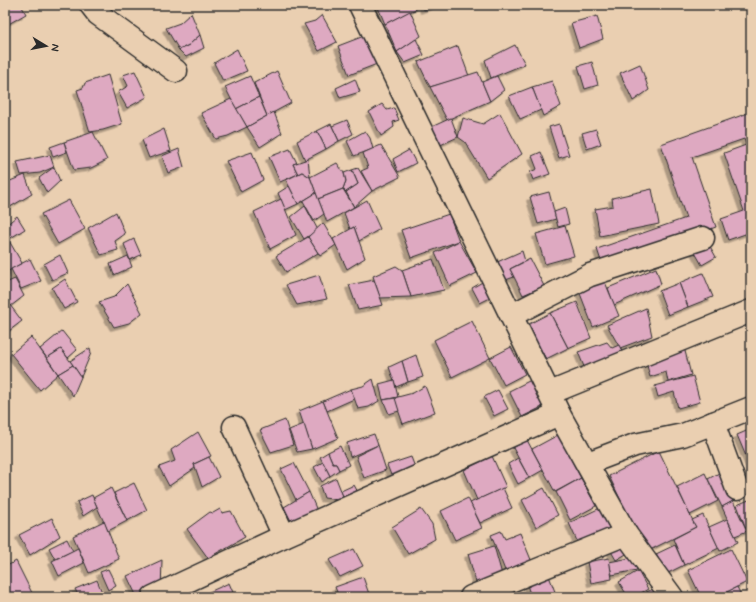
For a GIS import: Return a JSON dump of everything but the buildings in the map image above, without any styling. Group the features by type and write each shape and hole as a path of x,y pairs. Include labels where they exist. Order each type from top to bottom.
{"street":[{"path":"91,5 98,14 176,71"},
{"path":"360,5 559,414 588,463 626,534 672,597"},
{"path":"512,315 590,275 703,238"},
{"path":"550,393 751,311"},
{"path":"588,463 635,446 684,435 751,408"},
{"path":"153,597 284,536 559,414"},
{"path":"713,423 737,489"},
{"path":"234,427 284,536"},
{"path":"471,597 626,534"}]}
